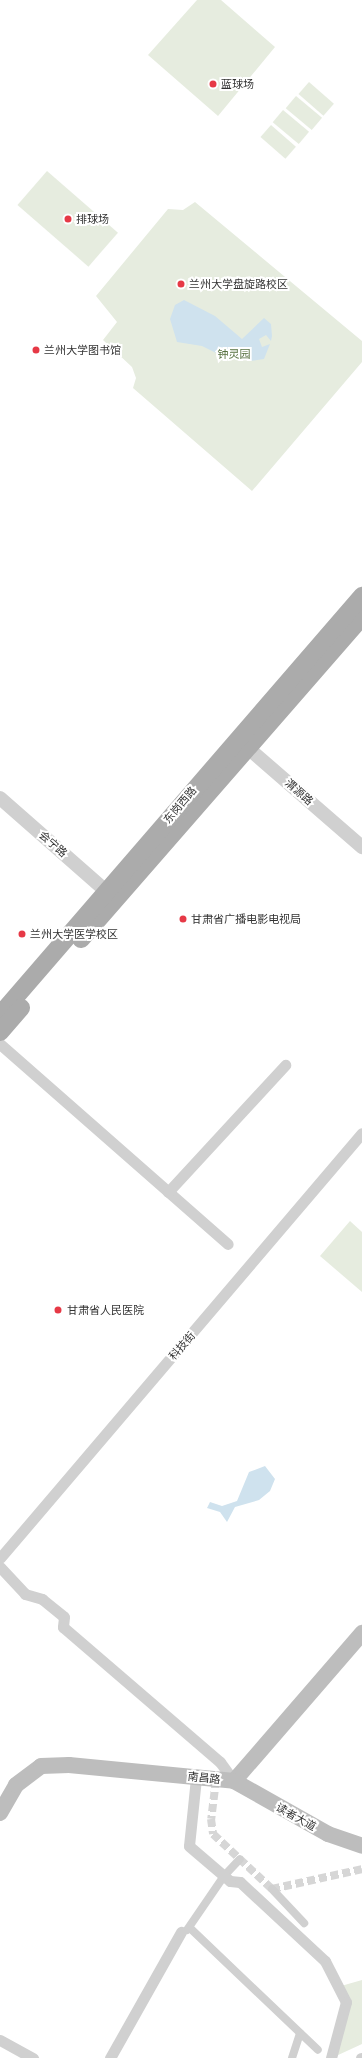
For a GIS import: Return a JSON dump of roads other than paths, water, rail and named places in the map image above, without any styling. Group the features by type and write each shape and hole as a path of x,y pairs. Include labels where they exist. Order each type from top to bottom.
{"main road":[{"name":"东岗西路","path":"0,1032 243,743 362,596"},
{"name":"东岗西路","path":"0,1015 106,891 362,617"},
{"name":"南昌路","path":"0,1813 16,1785 41,1766 68,1765 234,1781 362,1633"},
{"name":"读者大道","path":"234,1781 328,1834 362,1846"}],"street":[{"name":"渭源路","path":"243,743 362,847"},
{"name":"会宁路","path":"0,798 106,891"},
{"path":"0,1044 228,1244"},
{"path":"168,1192 285,1065"},
{"name":"科技街","path":"0,1558 362,1133"},
{"path":"0,1567 25,1594 42,1599 64,1617 63,1627 220,1762 234,1781"},
{"path":"196,1778 189,1846 224,1876 240,1882 325,1961 346,2002 331,2058"},
{"path":"110,2058 186,1931 224,1876 240,1859"},
{"path":"272,1889 304,1923"},
{"path":"186,1931 318,2050"},
{"path":"292,2058 300,2033"},
{"path":"0,2040 33,2058"}],"water":[{"path":"184,300 215,316 242,339 264,318 271,324 272,336 271,341 266,335 259,339 262,347 270,344 264,359 250,361 247,351 228,359 202,346 177,342 170,319 175,305"},
{"path":"265,1466 275,1479 270,1491 259,1500 235,1507 227,1522 220,1512 207,1508 210,1502 222,1506 237,1501 249,1472"}],"tunnel":[{"path":"216,1780 211,1819 213,1834 272,1889 362,1869"}],"place":[{"name":"蓝球场","path":"213,84"},
{"name":"排球场","path":"68,219"},
{"name":"兰州大学盘旋路校区","path":"181,284"},
{"name":"兰州大学图书馆","path":"36,350"},
{"name":"甘肃省广播电影电视局","path":"183,919"},
{"name":"兰州大学医学校区","path":"22,934"},
{"name":"甘肃省人民医院","path":"58,1310"}],"park label":[{"name":"钟灵园","path":"234,354"}]}
